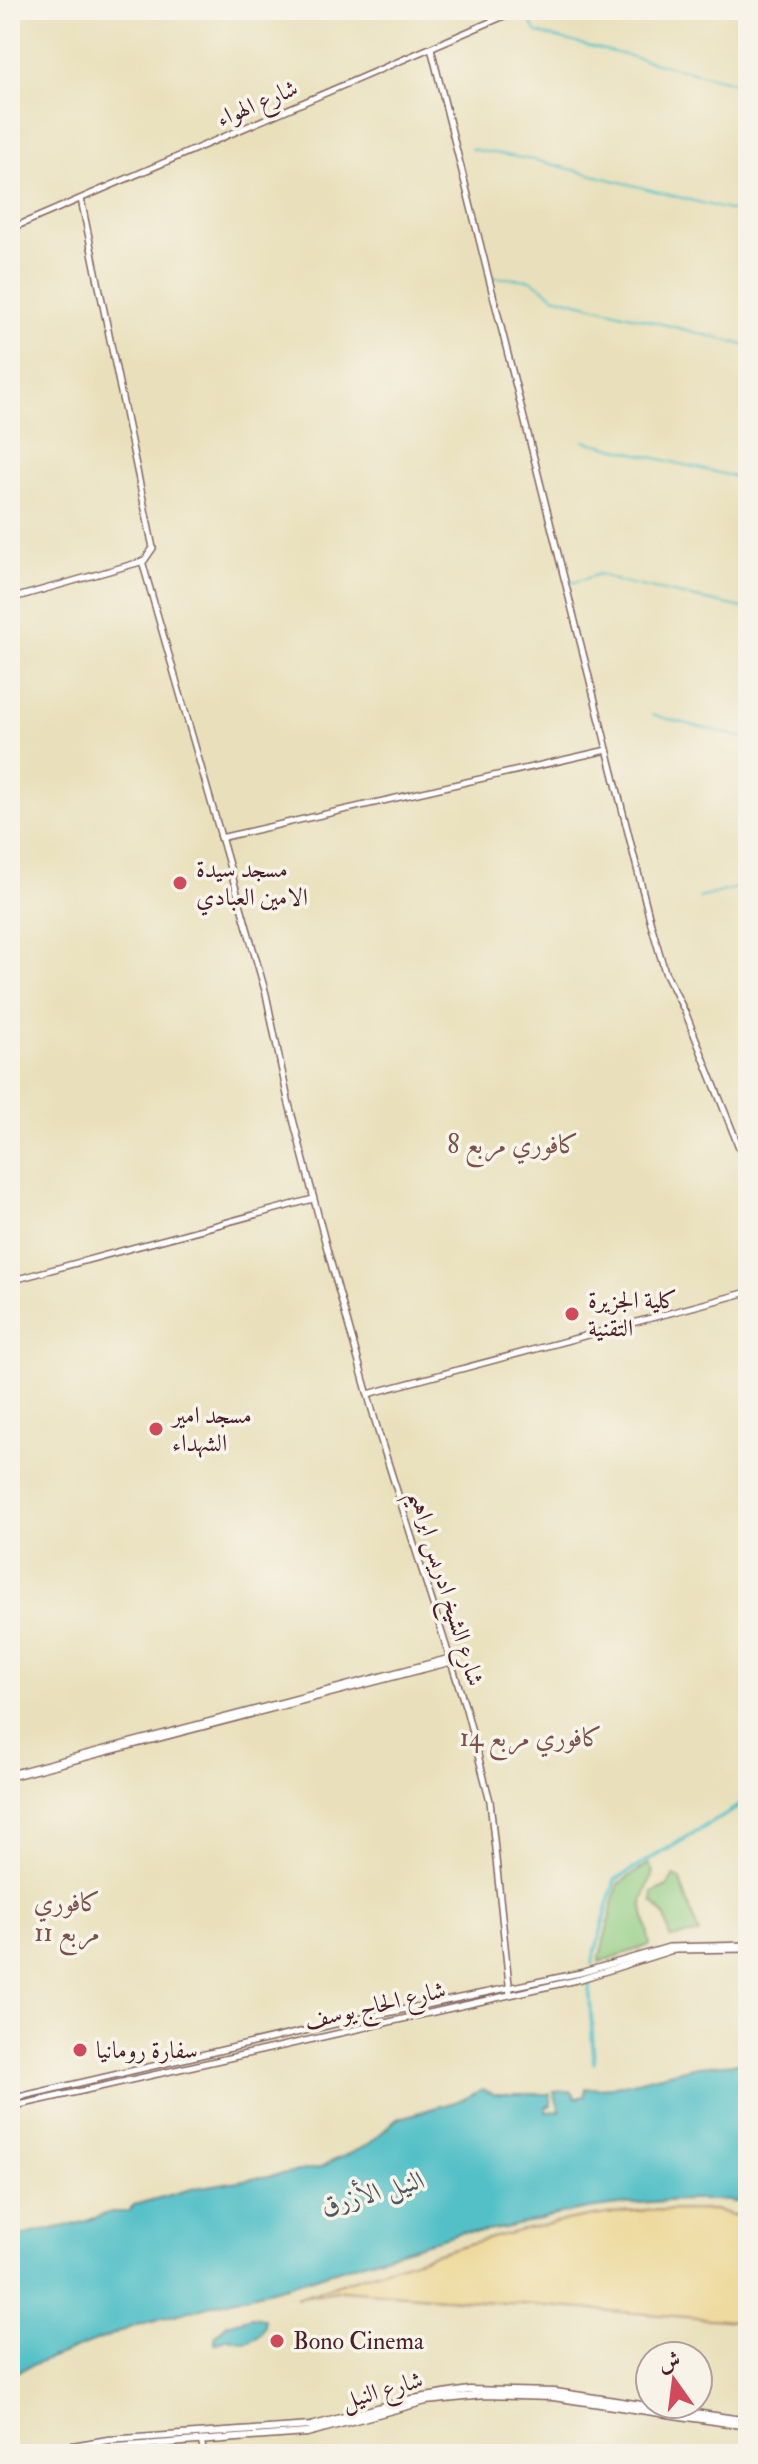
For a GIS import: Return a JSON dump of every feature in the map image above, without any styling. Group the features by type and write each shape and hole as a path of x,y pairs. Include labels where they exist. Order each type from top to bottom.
{"main road":[{"name":"شارع النيل","path":"62,2454 322,2425 440,2393 501,2389 578,2394 748,2423"},
{"name":"شارع النيل","path":"25,2454 108,2440 203,2438"}],"street":[{"name":"شارع الهواء","path":"10,229 518,10"},
{"path":"431,48 665,972 686,1014 748,1170"},
{"path":"10,599 142,561 152,552 81,199"},
{"name":"شارع الشيخ ادريس ابراهيم","path":"142,561 266,994 313,1199 368,1394 450,1660 495,1825 501,1924 510,1991"},
{"path":"220,838 607,750"},
{"path":"10,1281 313,1199"},
{"path":"368,1394 748,1292"},
{"path":"10,1776 450,1660"},
{"name":"شارع الحاج يوسف","path":"10,2107 510,1991 674,1946 748,1947"},
{"name":"شارع الحاج يوسف","path":"13,2098 300,2032 510,1991"},
{"path":"300,2032 302,2040"},
{"path":"13,2098 19,2105"},
{"path":"203,2438 204,2454"}],"green space":[{"path":"649,1864 653,1872 642,1902 650,1945 599,1962 618,1884"},
{"path":"674,1876 679,1878 699,1934 670,1938 665,1916 652,1901 653,1893 667,1886"}],"sand":[{"path":"714,2210 748,2219 748,2322 342,2290 296,2298 457,2247 539,2226 622,2212"}],"water":[{"name":"النيل الأزرق","path":"748,2062 748,2205 709,2200 631,2204 565,2213 488,2231 462,2232 286,2286 140,2324 10,2374 10,2238 84,2222 111,2212 127,2212 134,2205 195,2188 318,2168 368,2145 397,2119 464,2099 482,2089 494,2094 550,2094 551,2105 546,2107 546,2112 560,2111 554,2092 571,2091 576,2098 585,2096 585,2089 612,2087 697,2066"},
{"path":"252,2317 264,2319 264,2328 257,2337 246,2342 227,2338 215,2344 215,2337 227,2324"}],"waterway":[{"path":"525,13 537,33 748,86"},
{"path":"471,149 539,161 748,215"},
{"path":"491,277 531,280 554,296 748,346"},
{"path":"584,441 748,480"},
{"path":"546,494 569,584 599,574 617,581 748,609"},
{"path":"652,715 748,739"},
{"path":"699,898 748,885"},
{"path":"592,1964 615,1880 748,1801"},
{"path":"589,1981 594,2063"}],"place":[{"name":"مسجد سيدة الامين العبادي","path":"180,883"},
{"name":"كلية الجزيرة التقنية","path":"572,1314"},
{"name":"مسجد امير الشهداء","path":"156,1429"},
{"name":"سفارة رومانيا","path":"80,2050"},
{"name":"Bono Cinema","path":"277,2341"}],"district":[{"name":"كافوري مربع 8","path":"513,1144"},
{"name":"كافوري مربع 14","path":"531,1737"},
{"name":"كافوري مربع 11","path":"67,1917"}]}
